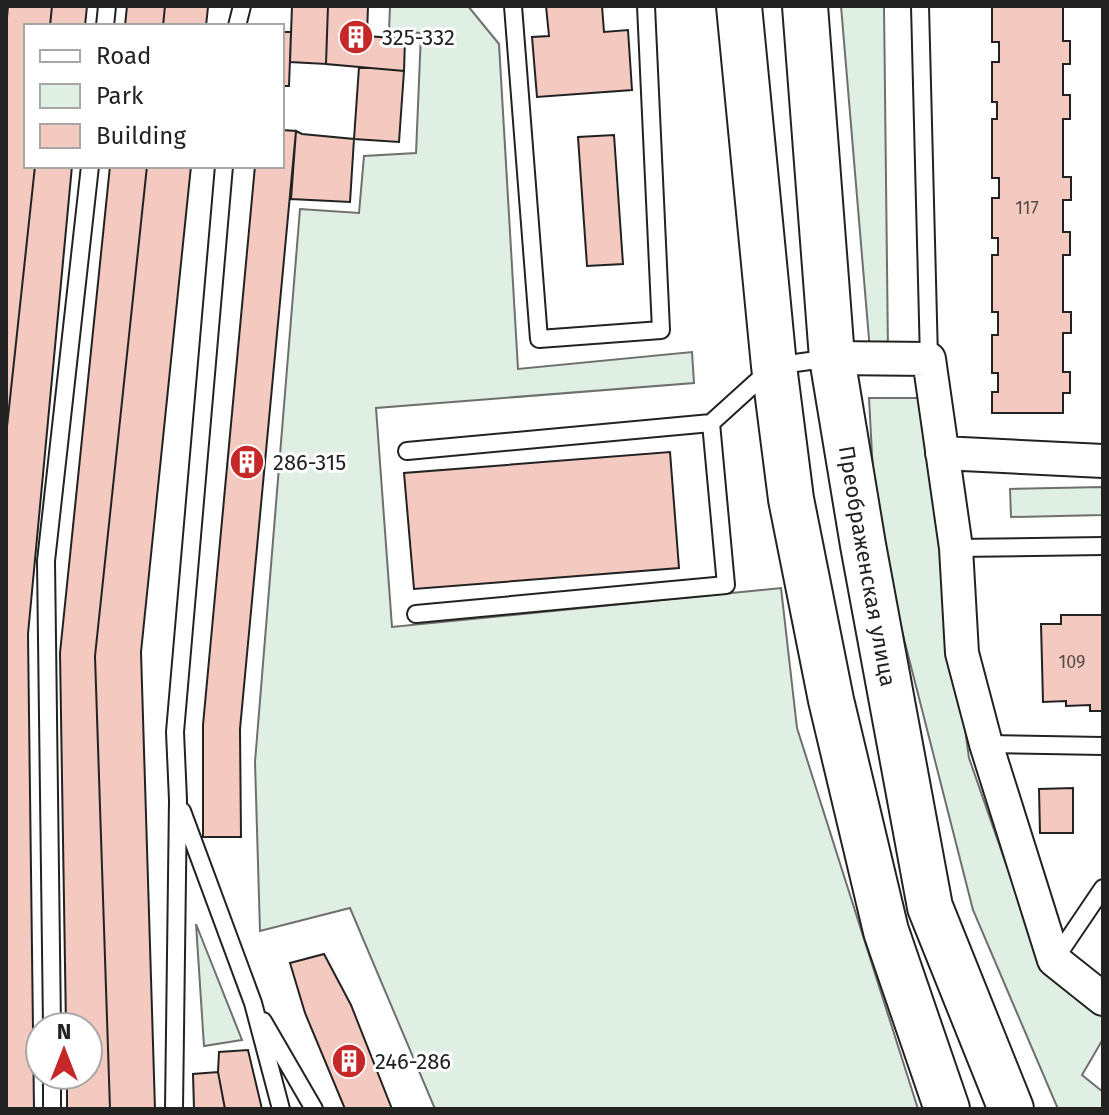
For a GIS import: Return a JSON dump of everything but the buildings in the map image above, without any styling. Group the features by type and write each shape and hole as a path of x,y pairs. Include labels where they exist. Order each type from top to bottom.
{"main road":[{"path":"739,6 774,366 791,499 831,700 886,931 947,1109"},
{"name":"Преображенская улица","path":"805,6 832,358 930,907 1011,1109"}],"street":[{"path":"832,358 929,359 956,548 962,653 986,744 1054,960 1103,999"},
{"path":"942,453 1103,461"}],"lane":[{"path":"513,6 539,339 661,330 646,6"},
{"path":"920,6 929,359"},
{"path":"52,1011 46,561 90,168"},
{"path":"174,1109 178,800 175,732 224,168"},
{"path":"407,451 711,423 774,366 832,358"},
{"path":"416,614 726,585 711,423"},
{"path":"956,548 1103,546"},
{"path":"986,744 1103,746"},
{"path":"178,800 253,1003 281,1109"},
{"path":"1054,960 1103,888"},
{"path":"253,1003 314,1109"}],"green space":[{"path":"390,6 468,6 499,44 518,369 692,352 694,383 376,408 392,627 781,588 797,728 918,1109 435,1109 350,908 260,931 255,762 300,209 359,213 364,156 416,153 421,33 389,31"},
{"path":"841,6 884,6 888,352 870,351"},
{"path":"869,398 920,398 969,758 1044,973 1103,1017 1103,1039 1082,1075 1103,1092 1103,1109 1058,1109 973,910 876,529"},
{"path":"1103,487 1103,515 1011,517 1010,489"},
{"path":"196,924 242,1040 204,1046"}],"place":[{"name":"325-332","path":"356,37"},
{"name":"286-315","path":"247,462"},
{"name":"246-286","path":"349,1061"}]}
